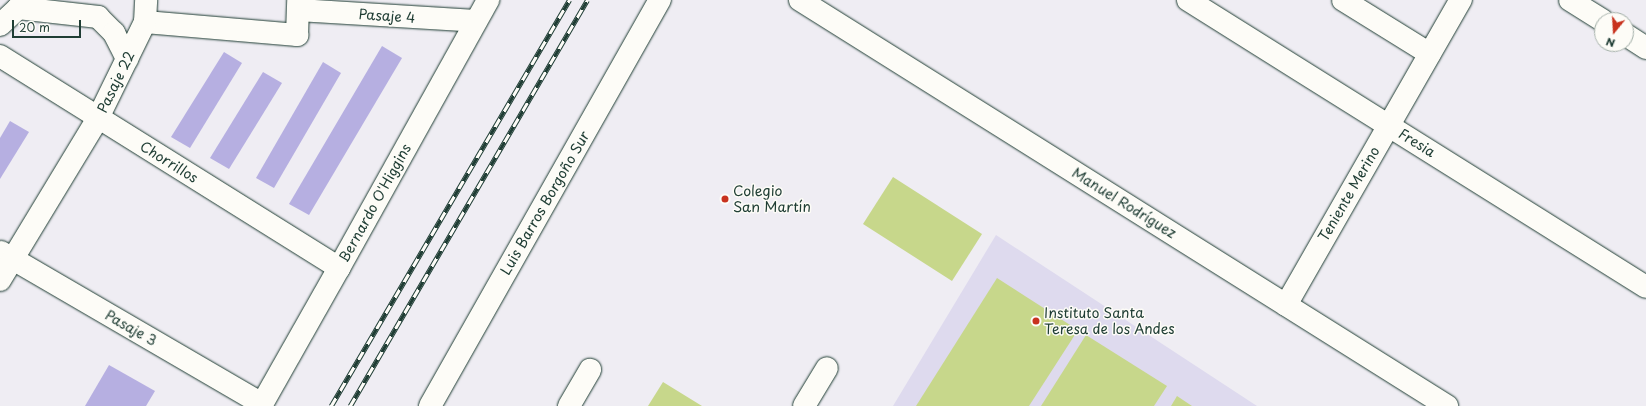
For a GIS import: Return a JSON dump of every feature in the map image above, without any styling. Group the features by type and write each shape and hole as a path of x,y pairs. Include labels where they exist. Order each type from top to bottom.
{"street":[{"name":"Pasaje 22","path":"0,280 6,255 98,118 145,22 146,0"},
{"name":"Bernardo O'Higgins","path":"261,405 488,0"},
{"name":"Luis Barros Borgoño Sur","path":"430,406 660,0"},
{"name":"Manuel Rodríguez","path":"800,0 1447,406"},
{"name":"Fresia","path":"1188,0 1646,287"},
{"path":"1343,0 1430,54"},
{"name":"Teniente Merino","path":"1286,305 1462,0"},
{"path":"1570,0 1594,15"},
{"path":"145,22 297,35 298,5"},
{"name":"Pasaje 4","path":"298,5 476,21"},
{"path":"0,25 18,8 98,17 114,33 127,59"},
{"path":"1634,40 1646,48"},
{"name":"Chorrillos","path":"0,56 339,268"},
{"name":"Pasaje 3","path":"6,255 261,405"},
{"path":"804,406 827,368"},
{"path":"569,406 590,370"}],"shaded area":[{"name":"Instituto Santa Teresa de los Andes","path":"996,235 1257,406 893,406"}],"green space":[{"path":"893,177 982,234 952,281 863,224"},
{"path":"997,278 1078,330 1029,406 916,406"},
{"path":"1086,335 1167,386 1154,406 1041,406"},
{"path":"663,382 702,406 648,406"},
{"path":"1177,396 1192,406 1171,406"}],"building":[{"path":"382,46 402,58 309,215 289,204"},
{"path":"224,52 242,63 190,148 171,137"},
{"path":"323,62 341,73 274,188 256,178"},
{"path":"263,72 282,83 229,169 210,158"},
{"path":"10,121 29,132 0,179 0,138"},
{"path":"109,365 155,391 146,406 85,406"}],"railway":[{"path":"331,406 569,0"},
{"path":"350,406 587,0"}],"place":[{"name":"Colegio San Martín","path":"725,199"},
{"name":"Instituto Santa Teresa de los Andes","path":"1036,321"}]}
